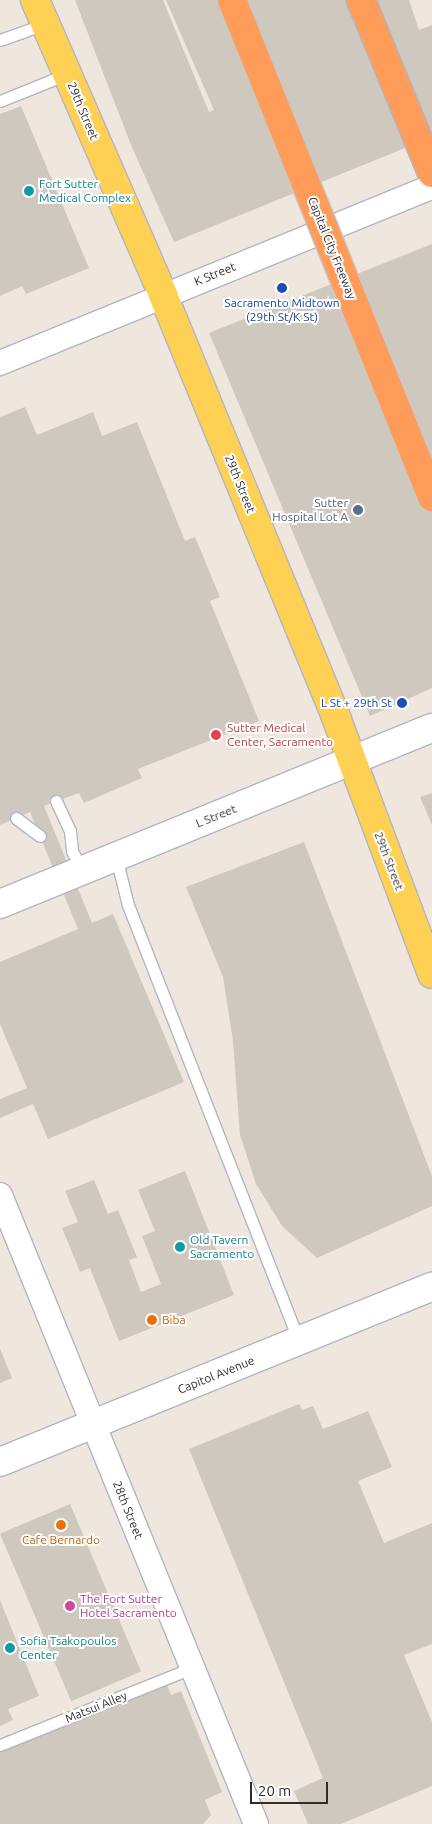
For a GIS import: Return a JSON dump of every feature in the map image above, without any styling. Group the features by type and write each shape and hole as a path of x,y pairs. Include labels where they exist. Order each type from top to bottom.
{"highway":[{"name":"Capital City Freeway","path":"232,0 432,496"},
{"path":"361,0 432,173"},
{"path":"366,0 374,31"}],"main road":[{"name":"29th Street","path":"40,12 163,295 351,761 432,974"},
{"name":"L Street","path":"0,904 77,861 116,857 432,728"},
{"name":"Capitol Avenue","path":"0,1462 432,1287"}],"street":[{"name":"K Street","path":"0,363 163,295 432,188"},
{"name":"28th Street","path":"0,1195 256,1824"}],"lane":[{"path":"0,40 40,12"},
{"path":"0,101 68,74"},
{"path":"56,801 70,831 77,861"},
{"path":"16,818 40,836"},
{"path":"61,846 77,861"},
{"path":"116,857 128,905 299,1341"},
{"name":"Matsui Alley","path":"0,1745 192,1668"}],"building":[{"path":"75,0 163,0 209,112 214,110 166,0 409,0 419,30 432,25 432,137 174,242 131,145"},
{"name":"Fort Sutter Medical Complex","path":"21,106 89,268 26,294 22,286 0,296 0,114"},
{"name":"Sutter Hospital Lot A","path":"432,244 432,688 370,716 209,333"},
{"path":"25,407 37,435 93,412 102,436 137,422 185,541 195,537 220,597 210,601 259,721 138,769 142,778 84,803 79,793 44,806 92,923 113,914 184,1082 48,1139 33,1104 0,1118 0,1099 27,1088 0,1024 0,962 78,929 30,812 0,825 0,417"},
{"path":"432,793 432,825 420,797"},
{"path":"304,842 432,1176 432,1206 317,1258 282,1226 256,1184 240,1135 233,1041 223,977 186,887"},
{"name":"Old Tavern Sacramento","path":"185,1171 234,1295 119,1341 90,1268 80,1272 62,1228 78,1222 65,1191 94,1180 108,1214 118,1210 137,1257 129,1260 141,1292 161,1284 142,1236 155,1231 138,1190"},
{"path":"0,1349 12,1378 0,1383"},
{"path":"299,1404 302,1410 313,1406 323,1429 368,1411 392,1467 358,1481 384,1543 432,1523 432,1644 404,1655 432,1722 432,1786 341,1824 308,1824 294,1791 323,1778 189,1449"},
{"name":"The Fort Sutter Hotel Sacramento","path":"70,1504 141,1672 71,1701 0,1534"},
{"name":"Sofia Tsakopoulos Center","path":"0,1600 39,1696 8,1709 13,1720 0,1726"},
{"path":"165,1680 171,1695 181,1691 222,1792 205,1800 211,1815 203,1824 0,1824 0,1746"}],"place":[{"name":"Fort Sutter Medical Complex","path":"29,191"},
{"name":"Sacramento Midtown (29th St/K St)","path":"282,288"},
{"name":"Sutter Hospital Lot A","path":"358,510"},
{"name":"L St + 29th St","path":"402,703"},
{"name":"Sutter Medical Center, Sacramento","path":"216,735"},
{"name":"Old Tavern Sacramento","path":"180,1247"},
{"name":"Biba","path":"152,1320"},
{"name":"Cafe Bernardo","path":"61,1525"},
{"name":"The Fort Sutter Hotel Sacramento","path":"70,1606"},
{"name":"Sofia Tsakopoulos Center","path":"10,1648"}]}
